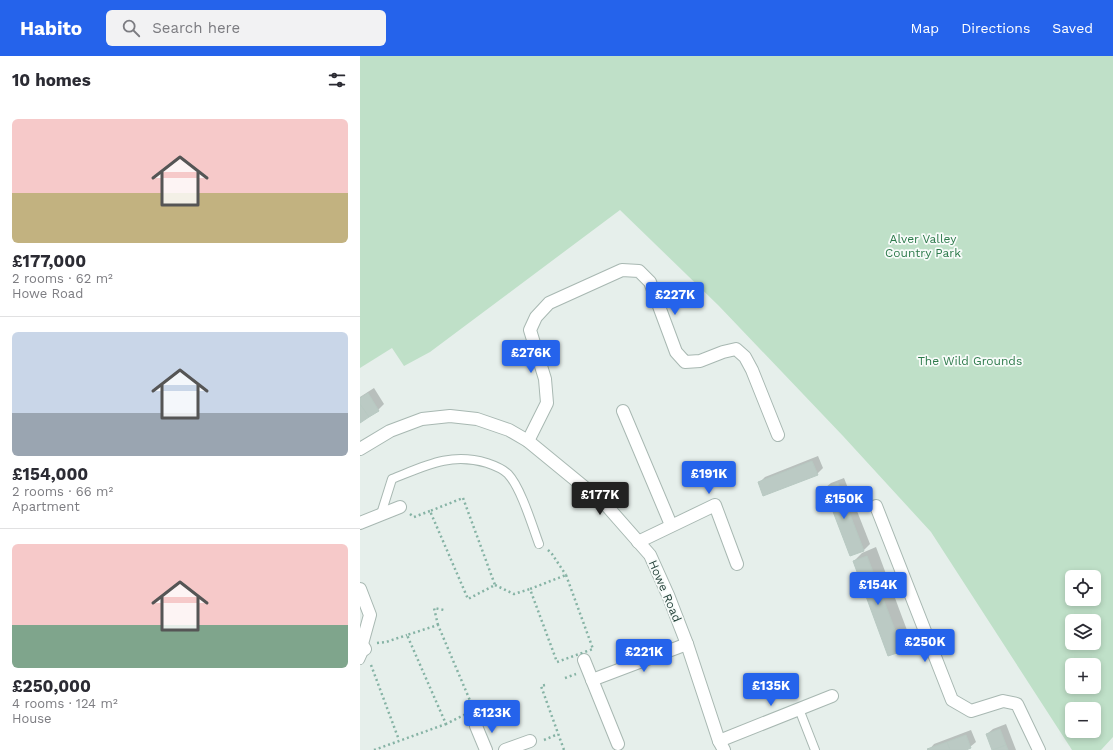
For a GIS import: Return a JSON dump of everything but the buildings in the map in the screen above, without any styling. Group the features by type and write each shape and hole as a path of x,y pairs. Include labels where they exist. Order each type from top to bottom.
{"street":[{"path":"528,440 547,403 545,379 530,330 536,317 549,302 622,270 640,271 650,282 676,352 685,362 700,361 723,352 736,349 745,357 752,370 778,435"},
{"path":"623,411 671,525"},
{"name":"Howe Road","path":"360,449 390,431 422,419 450,416 477,419 509,430 528,440 606,505 650,555 668,595 687,644 722,745"},
{"path":"638,542 671,525 715,506 737,564"},
{"path":"876,506 952,700 971,711 1003,700 1017,704 1039,750"},
{"path":"360,523 400,507"},
{"path":"360,589 370,615 362,651"},
{"path":"592,680 687,644"},
{"path":"584,660 618,744"},
{"path":"722,745 799,709 832,696"},
{"path":"476,726 486,750"},
{"path":"505,750 530,741"}],"lane":[{"path":"382,514 392,479 438,461 461,458 474,459 492,464 508,473 517,486 539,544"},
{"path":"799,709 815,750"}],"path":[{"path":"400,507 414,517 463,498 495,585 514,594 566,575"},
{"path":"430,511 466,600 495,585"},
{"path":"530,589 557,662 593,649 566,575 552,554 539,544"},
{"path":"374,750 446,724 474,710 438,625 434,608 444,610"},
{"path":"399,740 362,651 438,625"},
{"path":"407,636 446,724"},
{"path":"545,685 541,686 564,750"}],"green space":[{"name":"The Wild Grounds","path":"360,56 1113,56 1113,737 1101,750 1072,750 931,532 843,436 719,306 620,210 430,352 404,366 392,348 360,368"}],"park label":[{"name":"Alver Valley Country Park","path":"923,246"}]}
